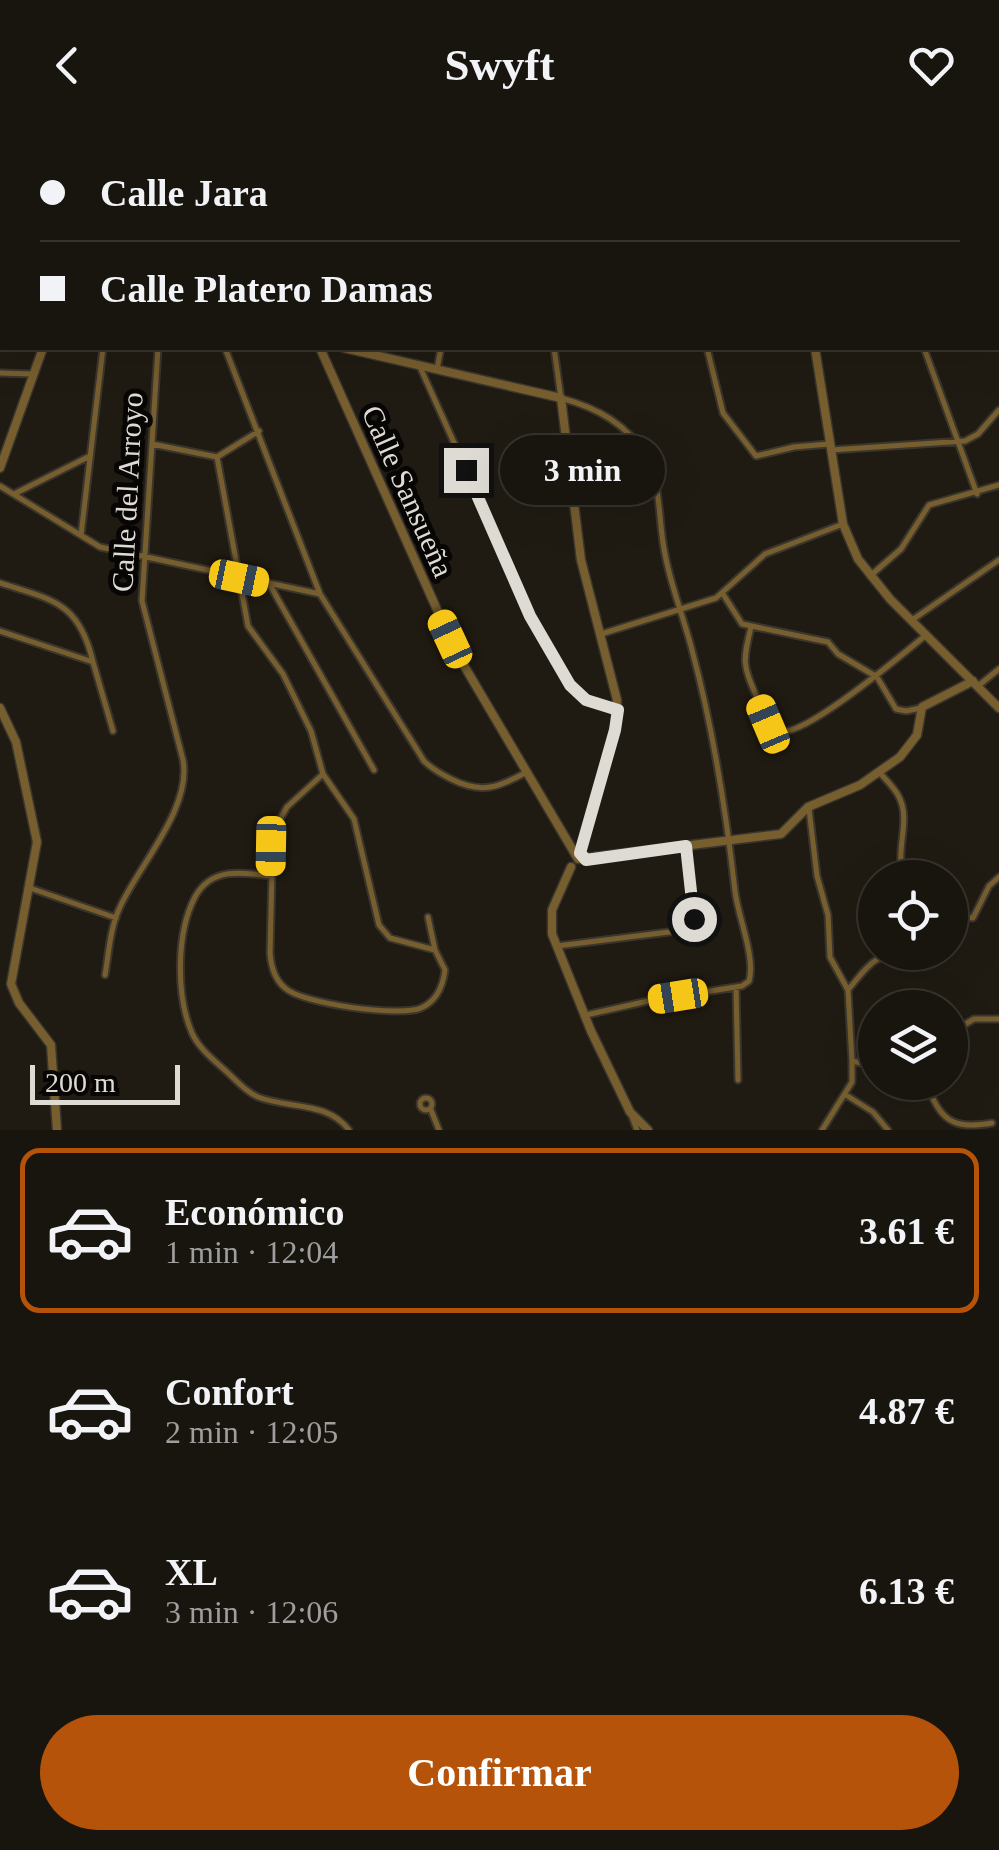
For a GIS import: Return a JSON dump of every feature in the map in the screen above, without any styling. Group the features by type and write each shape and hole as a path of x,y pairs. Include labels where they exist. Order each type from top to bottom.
{"street":[{"path":"0,468 42,350"},
{"path":"81,536 103,350"},
{"name":"Calle del Arroyo","path":"105,975 116,918 185,781 184,760 142,606 158,350"},
{"path":"226,350 320,594 428,765 466,786 482,790 499,787 525,772"},
{"name":"Calle Sansueña","path":"321,350 456,652 577,859"},
{"path":"365,350 561,398 614,419 642,450 654,474 665,557 693,653 752,972 746,984 736,987 584,1016"},
{"path":"436,369 441,350"},
{"path":"554,350 581,560 618,710 577,859 550,918 584,1016 630,1112 643,1130"},
{"path":"707,350 723,413 756,456 792,447 959,442 974,438 999,410"},
{"path":"816,350 843,524 870,576 999,708"},
{"path":"925,350 977,494"},
{"path":"419,365 541,636 576,693 618,710"},
{"path":"0,373 34,374"},
{"path":"152,444 217,456 258,431"},
{"path":"14,494 90,456"},
{"path":"217,456 248,626 283,674 319,753 323,774 354,820 383,932 397,941 435,950"},
{"path":"870,576 901,549 929,505 999,485"},
{"path":"0,486 100,547 320,594"},
{"path":"600,634 723,594 765,554 843,524"},
{"path":"912,620 999,560"},
{"path":"0,583 46,598 66,610 87,634 113,732"},
{"path":"270,585 374,770"},
{"path":"723,594 742,624 820,639 877,677 896,709 922,708 999,669"},
{"path":"751,627 742,662 768,724 780,732 796,730 877,677 926,635"},
{"path":"0,631 94,662"},
{"path":"0,708 16,742 37,829 37,854 10,975 14,994 51,1045 57,1130"},
{"path":"577,859 782,834 808,807 860,785 910,748 922,708"},
{"path":"880,772 900,799 904,815 900,860"},
{"path":"323,774 287,807 271,839 271,964 281,984 293,994 317,1000 396,1012 419,1009 438,993 444,979 444,962 435,950 428,917"},
{"path":"808,807 817,876 828,915 830,957 848,990 852,1062 852,1082 822,1130"},
{"path":"557,946 692,926 686,846"},
{"path":"270,876 221,874 202,887 194,899 182,966 190,1025 202,1047 248,1091 262,1098 322,1111 342,1120 349,1130"},
{"path":"968,918 973,918 988,886 999,878"},
{"path":"30,888 116,918"},
{"path":"848,990 867,970"},
{"path":"736,987 738,1080"},
{"path":"968,1022 999,1019"},
{"path":"852,1062 858,1063"},
{"path":"846,1095 873,1112 888,1130"},
{"path":"934,1100 952,1127 992,1123"},
{"path":"430,1109 440,1130"}],"route":[{"path":"466,470 530,616 570,685 586,700 618,710 580,853 586,860 686,846 694,919"}]}
